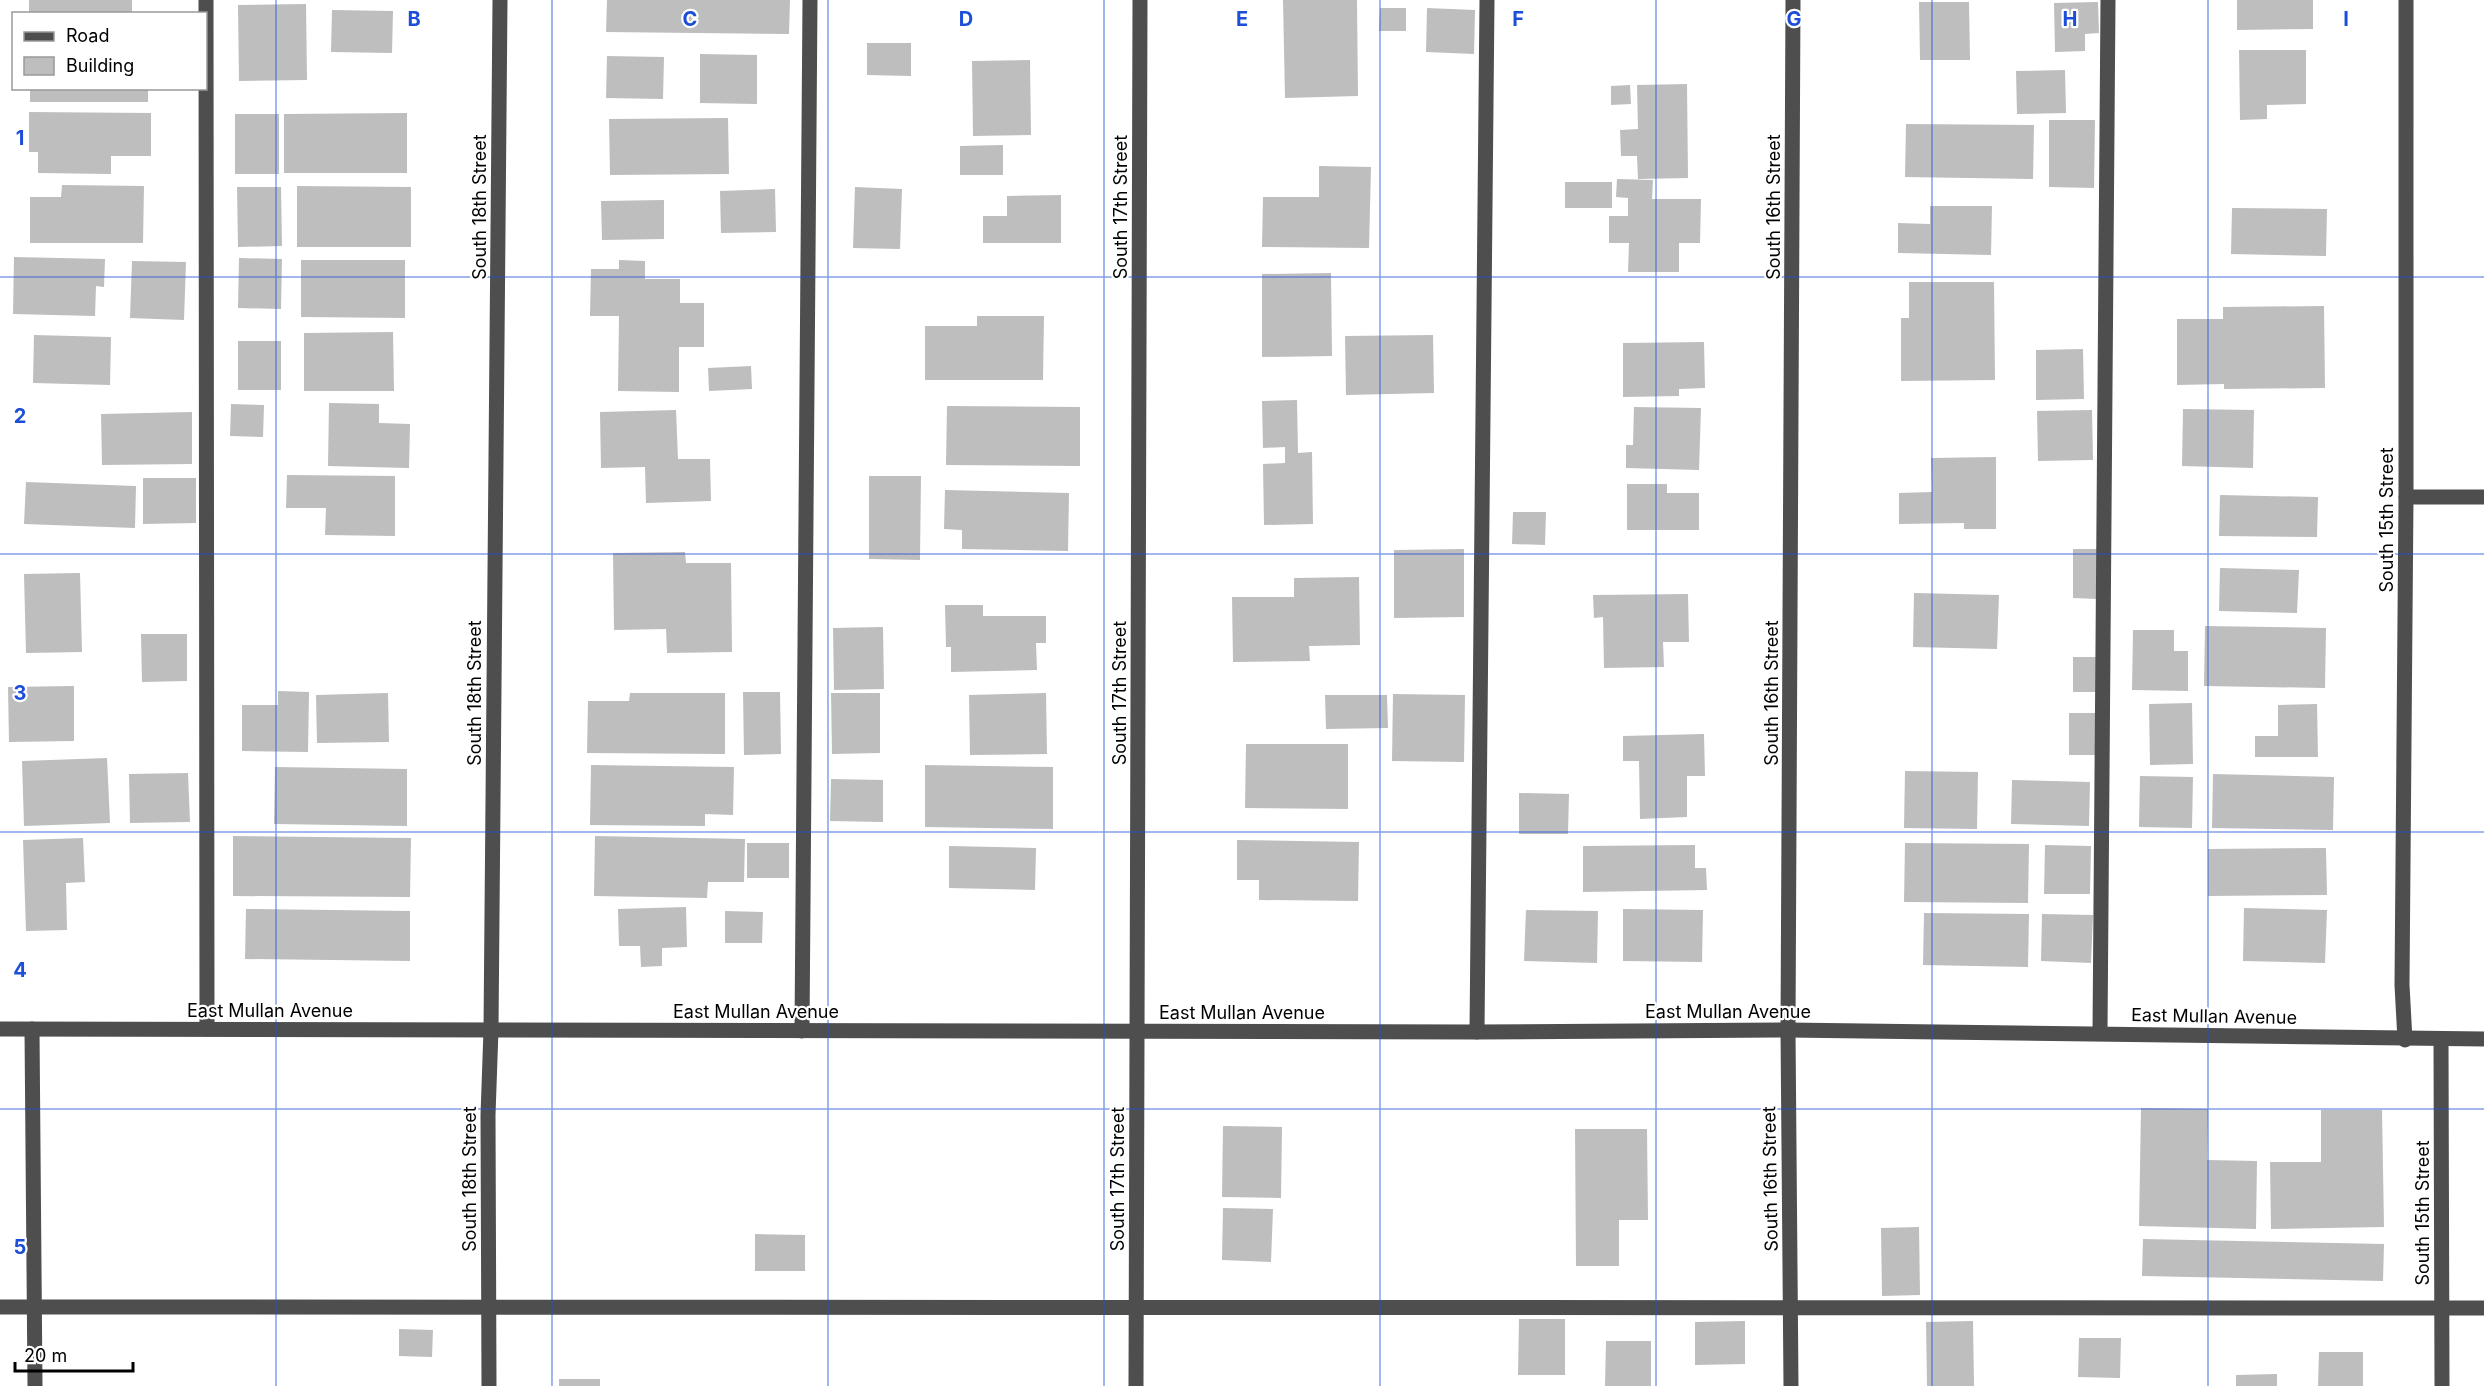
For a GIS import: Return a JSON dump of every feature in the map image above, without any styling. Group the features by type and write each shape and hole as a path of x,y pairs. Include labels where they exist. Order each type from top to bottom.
{"street":[{"name":"South 18th Street","path":"489,1386 488,1115 491,1030 500,0"},
{"path":"802,1030 810,0"},
{"name":"South 17th Street","path":"1136,1386 1140,0"},
{"path":"1477,1032 1487,0"},
{"name":"South 16th Street","path":"1791,1386 1788,1030 1793,0"},
{"path":"2100,1033 2108,0"},
{"name":"South 15th Street","path":"2405,1040 2402,985 2406,497 2406,0"},
{"path":"206,90 207,1029"},
{"path":"2406,497 2484,497"},
{"name":"East Mullan Avenue","path":"0,1029 1477,1032 1788,1030 2100,1033 2405,1040 2484,1039"},
{"path":"32,1029 34,1386"},
{"name":"South 15th Street","path":"2441,1039 2442,1386"},
{"path":"0,1307 2484,1308"}],"building":[{"path":"29,0 132,0 132,12 29,12"},
{"path":"607,0 790,0 789,34 606,32"},
{"path":"1283,0 1357,0 1358,96 1285,98"},
{"path":"2237,0 2313,0 2313,29 2237,30"},
{"path":"1919,2 1969,2 1970,60 1920,60"},
{"path":"2098,2 2099,33 2085,34 2085,51 2055,52 2054,3"},
{"path":"306,4 307,80 239,81 238,5"},
{"path":"1380,8 1406,8 1406,31 1379,31"},
{"path":"1427,8 1475,10 1474,54 1426,52"},
{"path":"332,10 393,11 392,53 331,52"},
{"path":"867,43 911,43 911,76 867,75"},
{"path":"2239,50 2306,50 2306,104 2267,105 2267,119 2240,120"},
{"path":"700,54 757,55 757,104 700,103"},
{"path":"607,56 664,57 663,99 606,98"},
{"path":"1030,60 1031,135 973,136 972,61"},
{"path":"2065,70 2066,113 2017,114 2016,71"},
{"path":"1687,84 1688,178 1638,179 1637,156 1621,156 1620,130 1638,129 1637,85"},
{"path":"1630,85 1631,104 1611,105 1611,86"},
{"path":"30,90 148,90 148,102 30,102"},
{"path":"29,112 151,113 151,156 111,156 111,174 38,173 38,152 29,152"},
{"path":"407,113 407,173 284,173 284,114"},
{"path":"235,114 279,114 279,174 235,174"},
{"path":"728,118 729,174 610,175 609,119"},
{"path":"2049,120 2095,120 2094,188 2049,187"},
{"path":"1906,124 2034,125 2033,179 1905,177"},
{"path":"1003,145 1003,175 960,175 960,146"},
{"path":"1319,166 1371,167 1369,248 1262,247 1263,197 1319,197"},
{"path":"1617,179 1653,180 1652,199 1701,199 1700,243 1679,243 1679,272 1628,272 1629,243 1609,243 1609,216 1628,216 1628,198 1616,197"},
{"path":"1565,182 1612,182 1612,208 1565,208"},
{"path":"62,185 144,186 143,243 30,243 30,197 61,197"},
{"path":"297,186 411,187 411,247 297,247"},
{"path":"237,187 281,187 282,246 238,247"},
{"path":"855,187 902,189 900,249 853,248"},
{"path":"775,189 776,232 721,233 720,191"},
{"path":"1061,195 1061,243 983,243 983,216 1007,216 1007,196"},
{"path":"664,200 664,239 602,240 601,201"},
{"path":"1930,206 1992,206 1991,255 1898,253 1898,223 1930,224"},
{"path":"2232,208 2327,209 2326,256 2231,254"},
{"path":"14,257 105,259 104,287 96,286 95,316 13,314"},
{"path":"239,258 282,259 281,309 238,308"},
{"path":"301,260 405,260 405,318 301,317"},
{"path":"619,260 645,261 645,279 680,279 680,303 704,303 704,347 679,347 679,392 618,391 619,316 590,316 591,269 619,269"},
{"path":"132,261 186,262 184,320 130,318"},
{"path":"1331,273 1332,356 1262,357 1262,274"},
{"path":"1909,282 1994,282 1995,380 1901,381 1901,318 1909,318"},
{"path":"2324,306 2325,388 2224,389 2224,384 2177,385 2177,319 2223,319 2223,307"},
{"path":"977,316 1044,316 1043,380 925,380 925,326 977,326"},
{"path":"393,332 394,391 304,391 304,333"},
{"path":"34,335 111,337 110,385 33,383"},
{"path":"1433,335 1434,393 1346,395 1345,336"},
{"path":"238,341 281,341 281,390 238,390"},
{"path":"1704,342 1705,388 1679,389 1679,396 1623,397 1623,343"},
{"path":"2083,349 2084,399 2036,400 2036,350"},
{"path":"751,366 752,389 709,391 708,368"},
{"path":"1297,400 1298,453 1312,452 1313,524 1264,525 1263,464 1285,463 1285,447 1263,448 1262,401"},
{"path":"329,403 379,404 379,423 410,424 409,468 328,466"},
{"path":"231,404 264,405 263,437 230,436"},
{"path":"947,406 1080,407 1080,466 946,465"},
{"path":"1634,407 1701,408 1699,470 1626,468 1626,445 1633,445"},
{"path":"2183,409 2254,410 2253,468 2182,466"},
{"path":"676,410 678,459 710,459 711,501 646,503 645,467 601,468 600,412"},
{"path":"2092,410 2093,460 2038,461 2037,411"},
{"path":"192,412 192,464 102,465 101,414"},
{"path":"1996,457 1996,529 1964,529 1964,523 1899,524 1899,493 1932,492 1931,458"},
{"path":"287,475 395,476 395,536 325,535 326,508 286,508"},
{"path":"869,476 921,476 920,560 869,559"},
{"path":"143,478 196,478 196,523 143,524"},
{"path":"26,482 136,486 135,528 24,524"},
{"path":"1627,484 1667,484 1667,493 1699,493 1699,530 1627,530"},
{"path":"945,490 1069,493 1068,551 962,549 962,530 944,529"},
{"path":"2220,495 2318,497 2317,537 2219,536"},
{"path":"1513,512 1546,512 1545,545 1512,544"},
{"path":"1464,549 1464,617 1394,618 1394,550"},
{"path":"2073,549 2098,549 2097,599 2073,598"},
{"path":"685,552 686,563 731,563 732,652 667,653 666,629 614,630 613,553"},
{"path":"2220,568 2299,570 2297,613 2219,611"},
{"path":"80,573 82,652 26,653 24,574"},
{"path":"1359,577 1360,645 1309,646 1310,661 1233,662 1232,597 1294,597 1294,578"},
{"path":"1914,593 1999,595 1997,649 1913,647"},
{"path":"1688,594 1689,642 1663,642 1664,667 1604,668 1603,617 1594,618 1593,595"},
{"path":"945,605 983,605 983,616 1046,616 1046,643 1036,643 1037,670 951,672 951,647 946,647"},
{"path":"2205,626 2326,628 2325,688 2204,686"},
{"path":"883,627 884,689 834,690 833,628"},
{"path":"2133,630 2174,630 2174,651 2188,651 2188,691 2132,690"},
{"path":"141,634 187,634 187,681 142,682"},
{"path":"2073,657 2099,657 2099,692 2073,692"},
{"path":"74,686 74,741 9,742 8,687"},
{"path":"278,691 309,692 308,752 242,751 242,705 278,705"},
{"path":"743,692 780,692 781,754 744,755"},
{"path":"388,693 389,742 317,743 316,695"},
{"path":"630,693 725,693 725,754 587,753 588,701 629,701"},
{"path":"831,693 880,693 880,753 832,754"},
{"path":"1046,693 1047,754 970,755 969,695"},
{"path":"1393,694 1465,695 1464,762 1392,761"},
{"path":"1325,695 1387,695 1388,728 1326,729"},
{"path":"2192,703 2193,764 2150,765 2149,704"},
{"path":"2317,704 2318,757 2255,757 2255,736 2278,736 2278,705"},
{"path":"2069,713 2098,713 2097,755 2069,755"},
{"path":"1704,734 1705,776 1687,776 1687,817 1640,819 1639,761 1623,761 1623,736"},
{"path":"1246,744 1348,744 1348,809 1245,808"},
{"path":"107,758 110,823 24,826 22,761"},
{"path":"591,765 734,767 733,815 705,814 705,826 590,825"},
{"path":"925,765 1053,767 1053,829 925,827"},
{"path":"275,767 407,769 407,826 274,824"},
{"path":"1905,771 1978,772 1977,829 1904,828"},
{"path":"188,773 190,822 130,823 129,774"},
{"path":"2213,774 2334,777 2333,830 2212,828"},
{"path":"2140,776 2193,777 2192,828 2139,827"},
{"path":"831,779 883,780 883,822 830,821"},
{"path":"2012,780 2090,782 2089,826 2011,824"},
{"path":"1519,793 1569,794 1568,834 1519,834"},
{"path":"233,836 411,838 410,897 233,896"},
{"path":"595,836 745,839 744,882 708,882 707,898 594,896"},
{"path":"83,838 85,882 66,883 67,930 26,931 23,840"},
{"path":"1237,840 1359,842 1358,901 1259,900 1259,880 1237,880"},
{"path":"747,843 789,843 789,878 747,878"},
{"path":"1905,843 2029,844 2028,903 1904,902"},
{"path":"1695,845 1695,868 1706,868 1707,890 1583,892 1583,846"},
{"path":"2045,845 2091,846 2090,894 2044,894"},
{"path":"949,846 1036,848 1035,890 949,888"},
{"path":"2326,848 2327,895 2208,896 2208,849"},
{"path":"686,907 687,947 662,948 662,966 641,967 640,946 619,946 618,909"},
{"path":"2244,908 2327,910 2325,963 2243,961"},
{"path":"246,909 410,911 410,961 245,959"},
{"path":"1623,909 1703,910 1702,962 1623,961"},
{"path":"1526,910 1598,911 1597,963 1524,961"},
{"path":"725,911 763,912 762,943 725,943"},
{"path":"1924,913 2029,914 2028,967 1923,965"},
{"path":"2042,914 2093,915 2091,963 2041,961"},
{"path":"2141,1108 2208,1109 2207,1160 2257,1161 2256,1229 2139,1226"},
{"path":"2321,1110 2382,1110 2384,1227 2271,1229 2270,1162 2321,1162"},
{"path":"1223,1126 1282,1127 1281,1198 1222,1197"},
{"path":"1575,1129 1647,1129 1648,1220 1619,1220 1619,1266 1576,1266"},
{"path":"1223,1208 1273,1209 1271,1262 1222,1260"},
{"path":"1919,1227 1920,1295 1882,1296 1881,1228"},
{"path":"755,1234 805,1235 805,1271 755,1271"},
{"path":"2143,1239 2384,1244 2383,1281 2142,1276"},
{"path":"1519,1319 1565,1319 1565,1375 1518,1375"},
{"path":"1745,1321 1745,1364 1695,1365 1695,1322"},
{"path":"1973,1321 1974,1386 1927,1386 1926,1322"},
{"path":"399,1329 433,1330 432,1357 399,1356"},
{"path":"2079,1338 2121,1338 2120,1378 2078,1377"},
{"path":"1606,1341 1651,1341 1651,1386 1605,1386"},
{"path":"2319,1352 2363,1352 2363,1386 2318,1386"},
{"path":"2277,1374 2277,1386 2236,1386 2236,1375"},
{"path":"559,1379 600,1379 600,1386 559,1386"}]}
